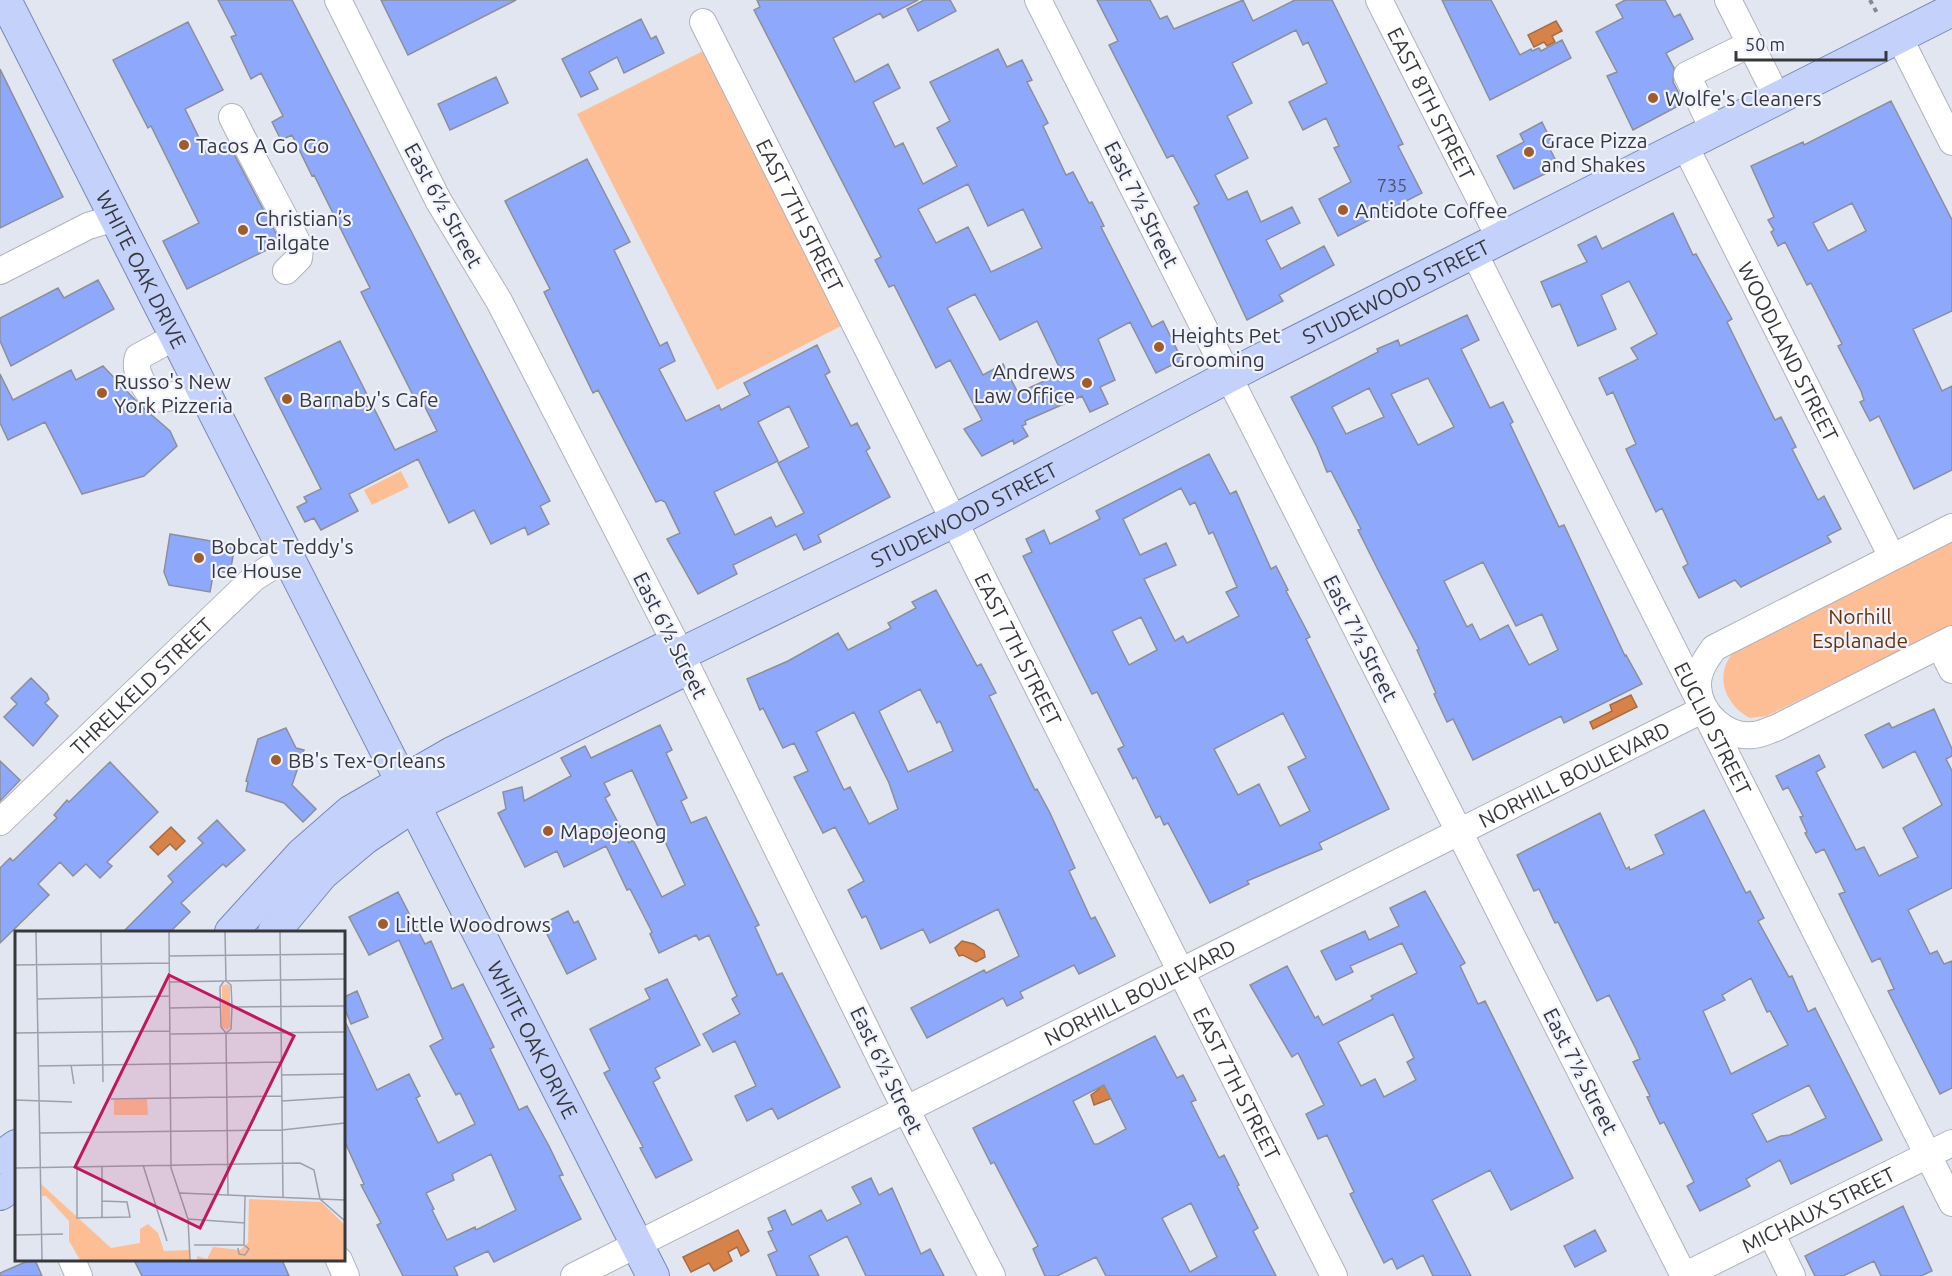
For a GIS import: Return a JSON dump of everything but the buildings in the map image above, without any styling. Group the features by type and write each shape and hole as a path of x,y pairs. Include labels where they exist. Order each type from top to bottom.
{"main road":[{"name":"STUDEWOOD STREET","path":"681,654 954,521 1229,376 1952,10"},
{"name":"WHITE OAK DRIVE","path":"6,12 175,337 653,1276"},
{"path":"233,931 302,854 347,814 407,794 674,675 681,654"},
{"path":"276,931 322,874 365,838 407,794"},
{"path":"0,1158 15,1147"},
{"path":"0,1194 15,1184"}],"street":[{"name":"East 6½ Street","path":"338,0 438,200 499,301 681,654 906,1109 992,1276"},
{"name":"East 7½ Street","path":"1038,0 1684,1276"},
{"name":"EAST 8TH STREET","path":"1379,0 1487,246"},
{"path":"1728,0 1778,99"},
{"name":"EAST 7TH STREET","path":"703,22 1334,1276"},
{"path":"1899,37 1952,142"},
{"path":"1714,131 1687,75 1750,44"},
{"path":"232,117 300,248 299,258 286,271"},
{"name":"WOODLAND STREET","path":"1685,146 1892,556"},
{"path":"0,271 88,226 114,218"},
{"name":"EUCLID STREET","path":"1487,246 1704,709 1952,1203"},
{"path":"175,337 138,357 135,369 148,394 155,399 166,399 198,382"},
{"path":"1952,527 1714,648 1703,663 1698,686 1704,709 1720,726 1737,734 1754,735 1776,728 1946,642 1952,670"},
{"name":"THRELKELD STREET","path":"0,822 254,578 287,556"},
{"name":"NORHILL BOULEVARD","path":"574,1276 1704,709"},
{"name":"MICHAUX STREET","path":"1684,1276 1952,1143"},
{"path":"1771,1233 1792,1276"},
{"path":"72,1261 79,1276"},
{"path":"339,1261 346,1276"}],"path":[{"path":"1870,0 1877,13"}],"green space":[{"path":"703,51 843,325 717,390 577,114"},
{"path":"401,471 409,487 372,505 364,490"},
{"name":"Norhill Esplanade","path":"1952,541 1952,625 1767,716 1750,718 1734,705 1723,680 1727,662 1733,653"}],"shaded area":[{"path":"1556,21 1562,31 1552,36 1555,42 1547,46 1544,42 1534,47 1528,35"},
{"path":"1631,695 1637,707 1593,729 1590,722 1612,711 1610,705"},
{"path":"171,827 185,841 176,850 170,844 158,855 150,847"},
{"path":"962,941 974,944 984,951 985,957 976,962 963,955 959,956 955,948"},
{"path":"1104,1073 1112,1098 1094,1105 1091,1095 1099,1089 1094,1078"},
{"path":"738,1230 749,1251 741,1256 737,1247 728,1252 732,1261 714,1271 709,1263 691,1272 683,1257"}],"place":[{"name":"Wolfe's Cleaners","path":"1653,98"},
{"name":"Tacos A Go Go","path":"184,145"},
{"name":"Grace Pizza and Shakes","path":"1529,152"},
{"name":"Antidote Coffee","path":"1343,210"},
{"name":"Christian’s Tailgate","path":"243,230"},
{"name":"Heights Pet Grooming","path":"1159,347"},
{"name":"Andrews Law Office","path":"1087,383"},
{"name":"Russo's New York Pizzeria","path":"102,393"},
{"name":"Barnaby's Cafe","path":"287,399"},
{"name":"Bobcat Teddy's Ice House","path":"199,558"},
{"name":"BB's Tex-Orleans","path":"276,760"},
{"name":"Mapojeong","path":"548,831"},
{"name":"Little Woodrows","path":"383,924"}]}
